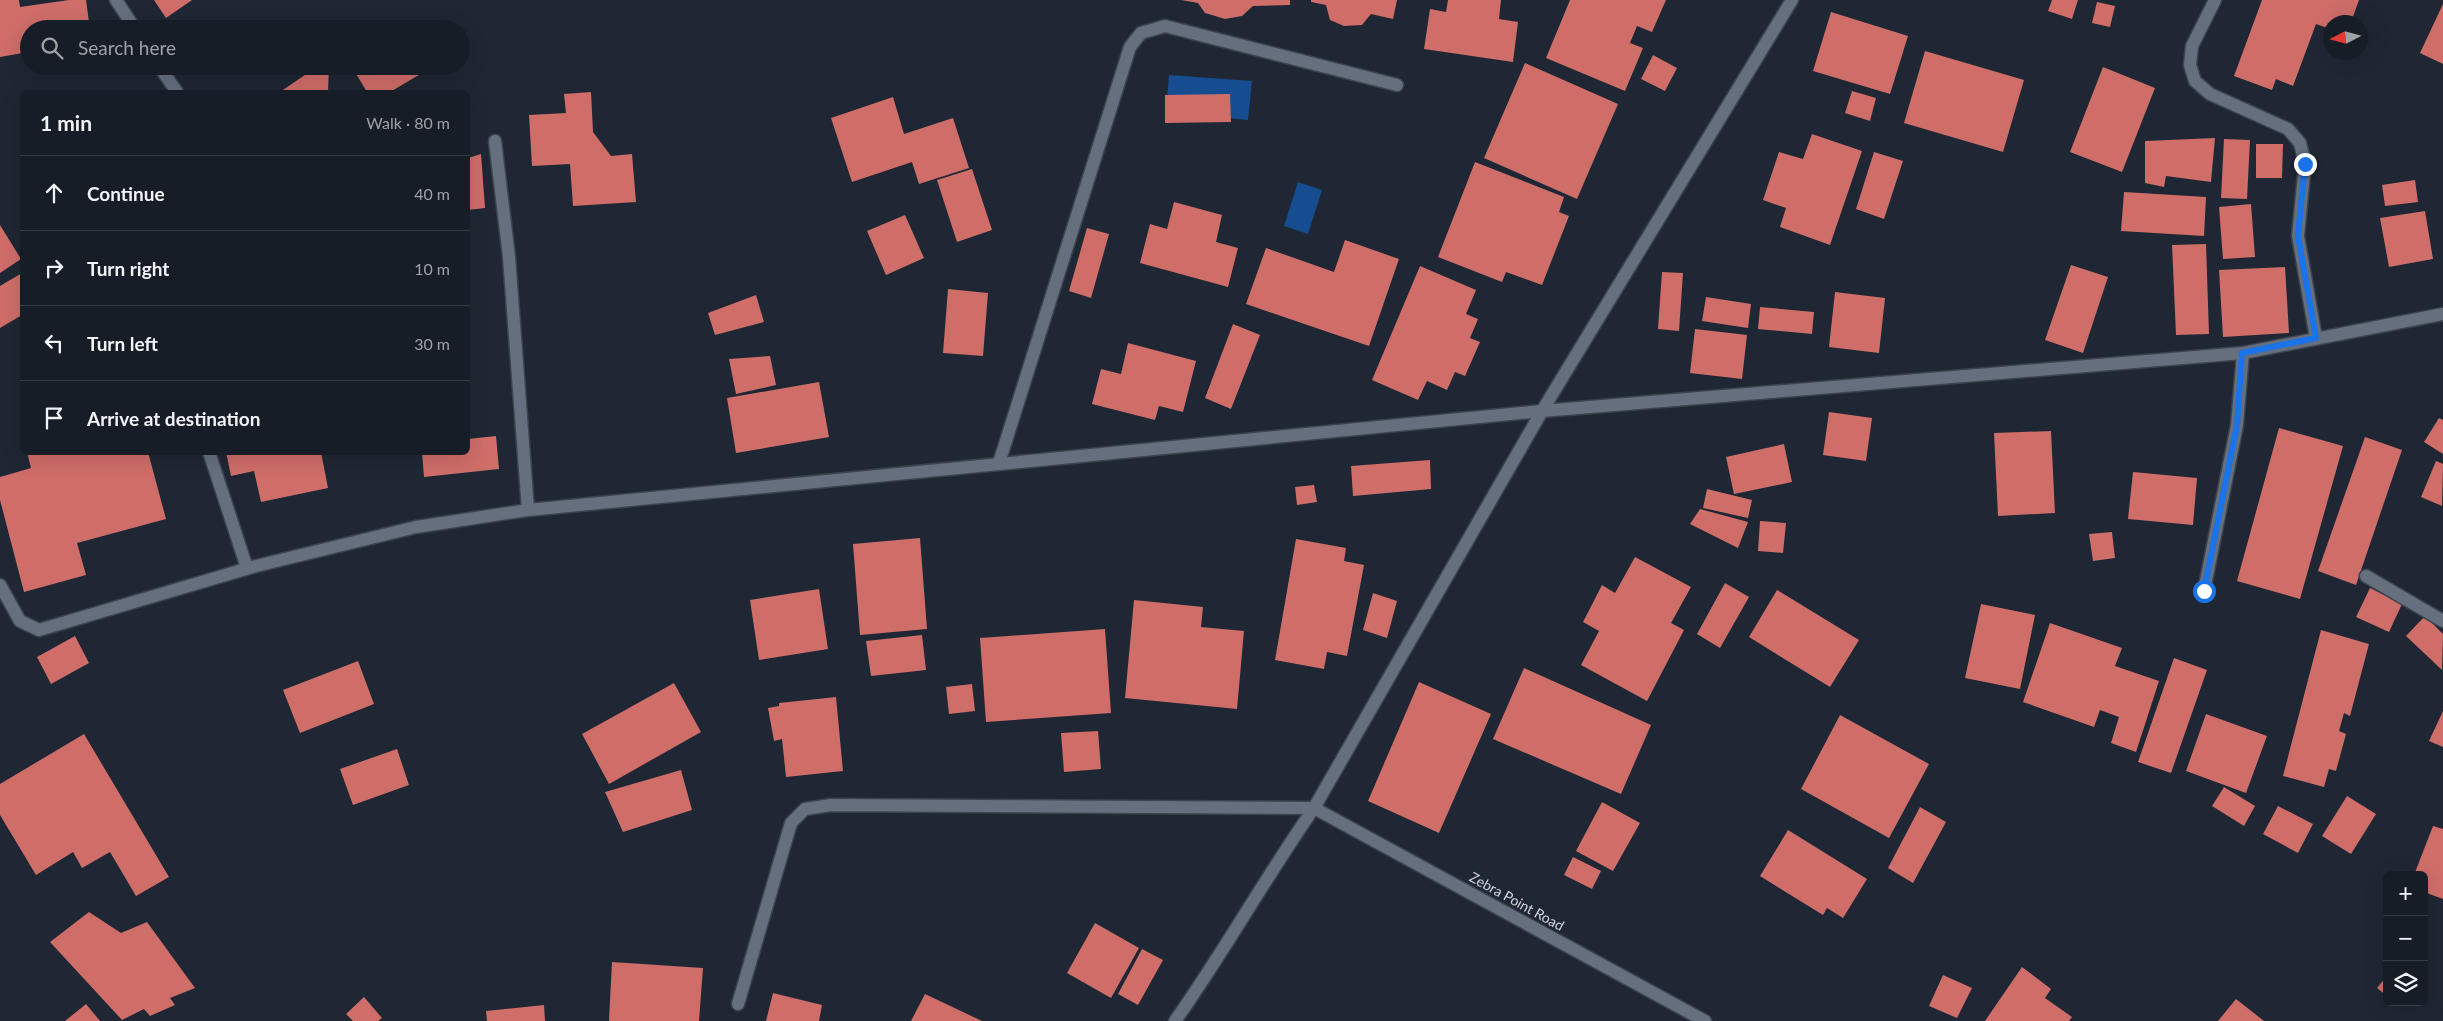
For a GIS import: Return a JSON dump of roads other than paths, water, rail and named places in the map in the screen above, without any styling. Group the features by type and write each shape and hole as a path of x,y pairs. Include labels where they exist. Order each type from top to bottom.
{"street":[{"path":"116,0 129,20"},
{"path":"1175,1021 1197,990 1274,864 1314,808 1542,410 1792,0"},
{"path":"2215,0 2192,46 2190,65 2195,81 2210,94 2288,129 2300,143 2305,164 2298,236 2316,338"},
{"path":"998,464 1130,47 1141,33 1165,26 1397,85"},
{"path":"166,75 176,90"},
{"path":"495,141 509,257 528,510"},
{"path":"0,585 20,621 39,630 247,568 416,527 528,510 1542,410 1924,381 2242,353 2443,314"},
{"path":"2204,591 2237,425 2242,353"},
{"path":"210,455 247,568"},
{"path":"2366,576 2443,621"},
{"path":"738,1004 791,823 805,809 831,805 1314,808"},
{"name":"Zebra Point Road","path":"1314,808 1705,1021"}],"water":[{"path":"1169,75 1252,81 1248,120 1166,113"},
{"path":"1298,182 1322,190 1308,234 1284,226"}]}
